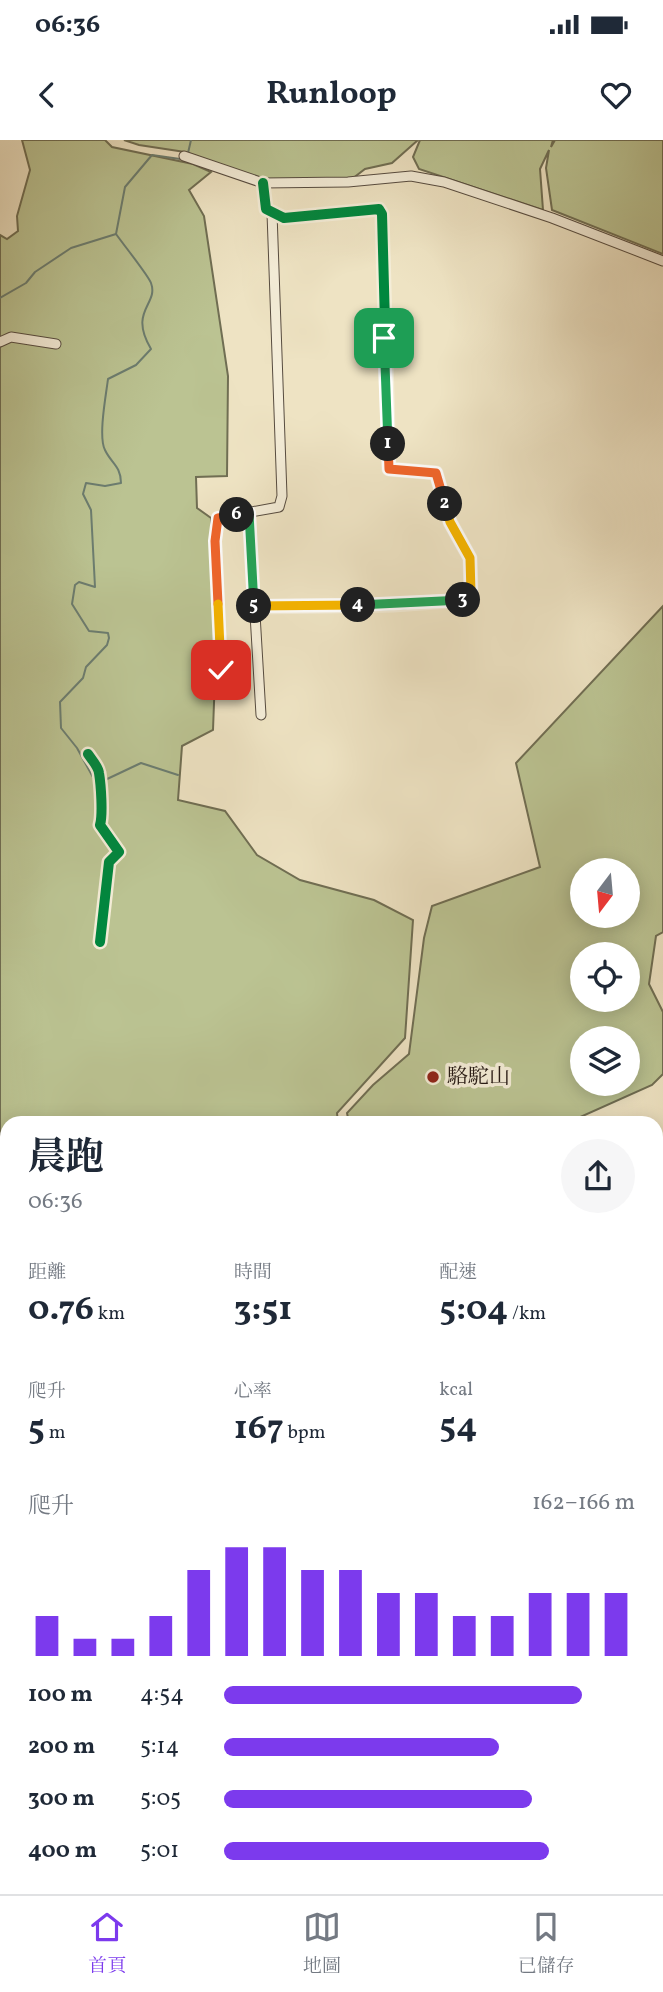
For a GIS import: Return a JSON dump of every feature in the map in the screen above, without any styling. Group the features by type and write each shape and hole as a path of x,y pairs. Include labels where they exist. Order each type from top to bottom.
{"street":[{"path":"188,157 263,183 348,183 411,176 444,182 548,216 663,261"},
{"path":"254,607 464,600 471,593 470,558 450,522 436,473 389,469 382,214 379,209 284,218 266,209 263,183"},
{"path":"221,670 215,541 218,518 279,507 282,496 272,213"},
{"path":"0,342 11,337 56,344"},
{"path":"249,513 261,715"},
{"path":"88,754 99,771 99,806 103,816 100,825 119,852 108,862 100,942"}],"green space":[{"path":"22,140 105,140 112,147 193,164 211,172 189,190 204,216 228,376 227,476 196,477 197,508 211,518 215,676 213,730 182,746 178,800 225,811 257,855 300,880 374,900 413,920 405,1038 337,1113 337,1116 0,1116 0,235 7,239 18,231 17,216 30,170"},
{"path":"124,140 418,140 392,163 365,169 348,182 271,183 185,152"},
{"path":"420,140 553,140 551,147 555,140 663,140 663,254 552,210 546,168 549,150 540,169 543,210 419,169 413,157"},
{"path":"663,606 663,932 656,936 649,984 663,1012 663,1074 652,1085 640,1090 640,1026 570,1026 570,1096 627,1096 583,1116 348,1116 347,1113 373,1085 409,1054 424,938 432,906 540,867 516,763"}],"waterway":[{"path":"188,153 191,140"},
{"path":"94,779 77,748 61,728 60,702 83,678 86,667 107,645 109,638 108,633 89,631 72,604 75,585 79,582 95,587 91,510 83,494 86,483 105,486 121,483 118,469 103,444 103,416 108,379 136,365 151,349 142,325 151,297 151,283 116,234 125,187 152,155 180,159"},
{"path":"0,298 26,283 35,272 71,248 116,234"},
{"path":"105,780 141,763 178,775"}],"cycle path":[{"path":"254,607 393,605 464,600 471,593 470,558 450,522 436,473 389,469 382,214 379,209 284,218 266,209 263,183"},
{"path":"88,754 99,773 102,807 100,825 119,852 109,862 100,942"}],"place":[{"name":"駱駝山","path":"433,1077"}],"route":[{"path":"221,670 215,541 218,518 249,513 254,607 393,605 464,600 471,593 470,558 450,522 436,473 389,469 384,338"}]}
